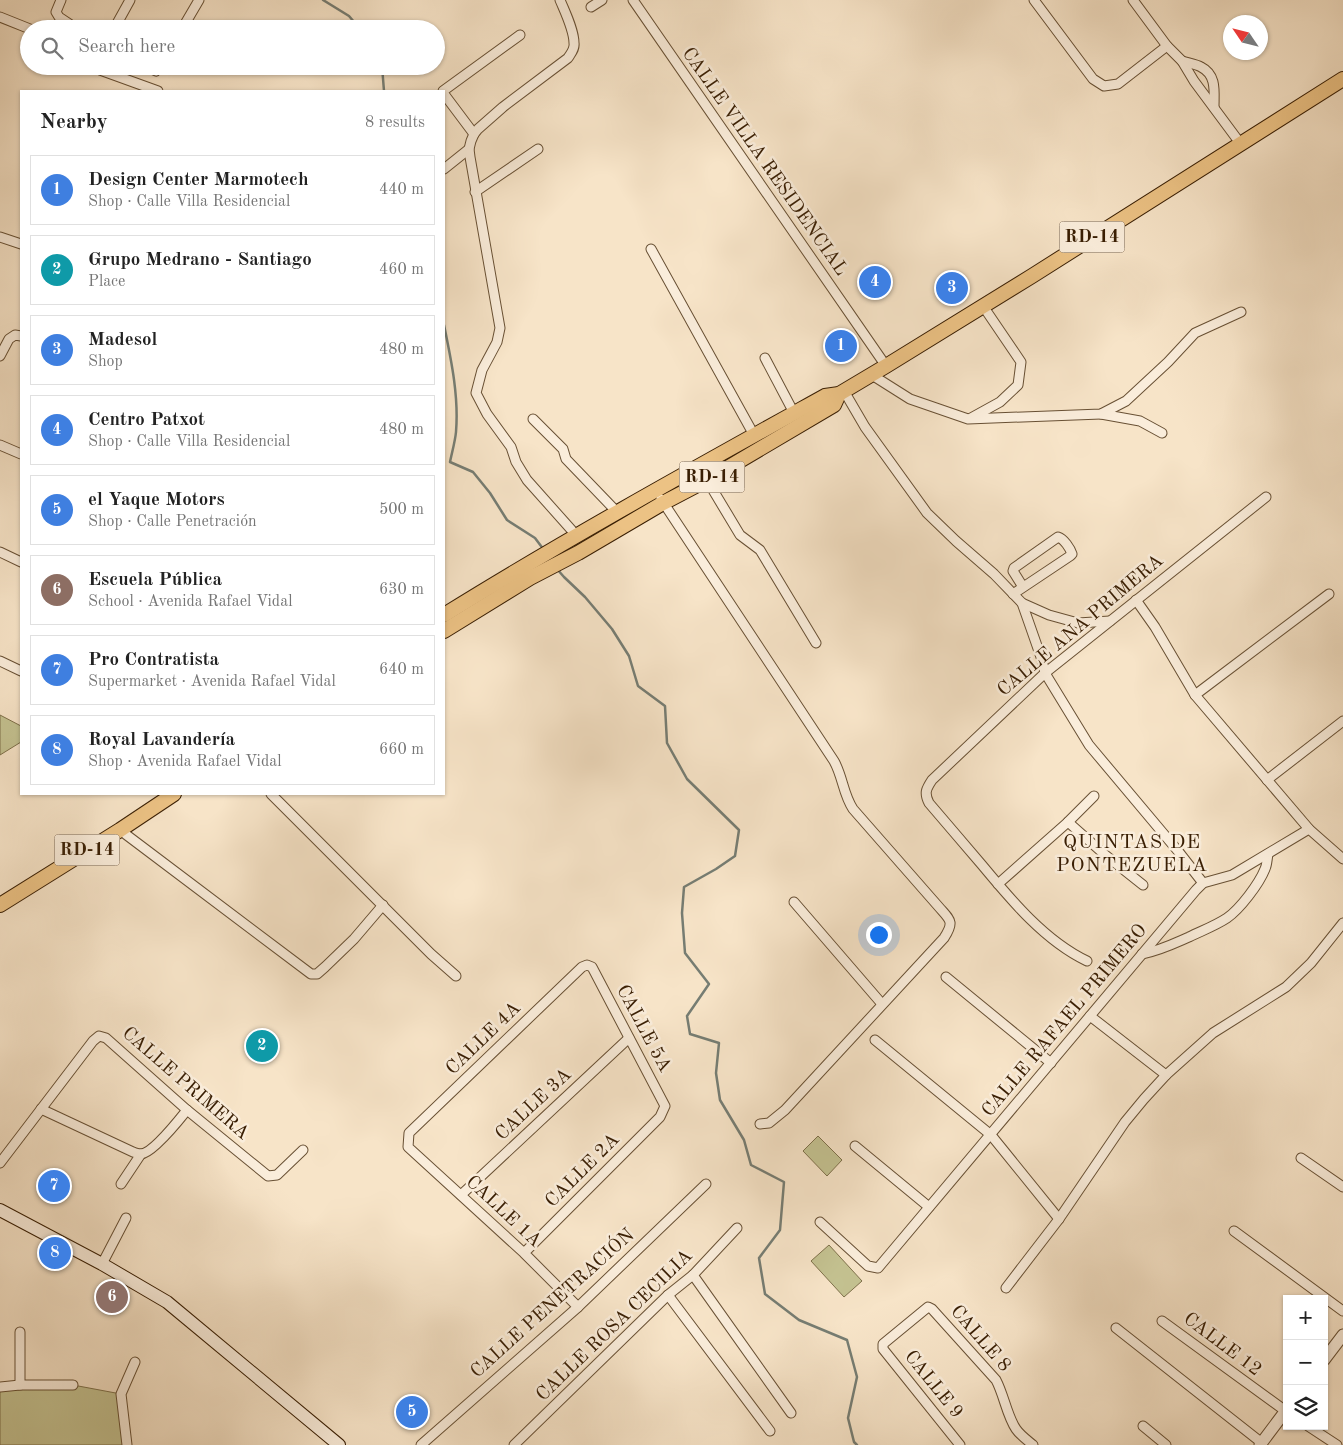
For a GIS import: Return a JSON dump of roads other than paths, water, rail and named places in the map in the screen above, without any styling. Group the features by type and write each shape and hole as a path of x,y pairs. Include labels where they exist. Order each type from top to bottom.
{"main road":[{"name":"RD-14","path":"445,630 526,573 572,537 794,413 826,396 841,393 872,375 1343,78"},
{"name":"RD-14","path":"445,615 526,573 578,553 834,405 841,393"},
{"name":"RD-14","path":"0,905 172,795"},
{"path":"0,1210 102,1264 167,1302 339,1445"}],"street":[{"path":"61,0 56,12 61,20"},
{"path":"119,20 130,0"},
{"path":"187,20 199,0"},
{"path":"560,0 569,22 574,42 573,50 568,58 503,107 474,134 469,149 500,328 497,342 482,370 476,393 487,414 511,447 516,462 527,480 572,537"},
{"path":"591,7 602,0"},
{"name":"CALLE VILLA RESIDENCIAL","path":"633,0 886,366"},
{"path":"1034,0 1093,80 1104,86 1118,84 1167,46"},
{"path":"1133,0 1167,46 1182,61 1194,81 1240,143"},
{"path":"0,16 20,25"},
{"path":"445,91 520,35"},
{"path":"1182,61 1201,67 1213,79 1214,107"},
{"path":"114,75 154,89 156,75"},
{"path":"445,95 474,134"},
{"path":"445,168 469,149"},
{"path":"475,192 538,149"},
{"path":"0,237 20,244"},
{"path":"650,249 754,435"},
{"path":"968,420 1000,402 1018,385 1021,362 983,306"},
{"path":"1101,414 1126,401 1195,334 1241,312"},
{"path":"0,356 9,339 18,336"},
{"path":"765,358 794,413"},
{"path":"872,375 910,399 968,420 1101,414 1140,421 1162,433"},
{"path":"841,393 927,513 994,574 1022,603 1049,615 1078,623 1110,621"},
{"path":"533,419 563,449 566,459 617,512"},
{"path":"0,445 20,454"},
{"path":"707,480 740,535 760,550 816,643"},
{"path":"655,490 834,761 840,772 847,800 853,809 938,906 951,926 944,938 785,1110 769,1123 760,1124"},
{"name":"CALLE ANA PRIMERA","path":"998,884 929,803 926,790 932,780 1045,673 1266,497"},
{"path":"1013,594 1072,554 1061,538 1058,537 1014,568 1012,571 1023,587"},
{"path":"0,552 20,562"},
{"path":"1195,695 1329,594"},
{"path":"1136,600 1155,627 1195,695 1309,829 1343,859"},
{"path":"1022,603 1045,673 1089,745 1203,883 1232,875 1309,829"},
{"path":"0,660 20,670"},
{"path":"1267,780 1343,721"},
{"path":"272,795 431,954 456,976"},
{"path":"1086,961 1074,955 1043,931 998,884 1068,822 1094,796"},
{"path":"1068,822 1143,885"},
{"path":"120,830 311,974 317,974 325,967 354,939 383,905"},
{"path":"1142,954 1158,951 1226,918 1242,903 1258,881 1265,868 1268,854"},
{"name":"CALLE RAFAEL PRIMERO","path":"820,1222 868,1266 878,1268 1203,883"},
{"path":"794,902 882,1004"},
{"path":"1006,1288 1059,1218 1125,1122 1144,1099 1213,1033 1286,987 1311,963 1343,923"},
{"name":"CALLE 5A","path":"587,965 592,967 630,1038 665,1106 663,1112"},
{"name":"CALLE 4A","path":"408,1141 409,1132 587,965"},
{"path":"946,977 1051,1063"},
{"path":"1090,1016 1166,1076"},
{"name":"CALLE PRIMERA","path":"0,1163 93,1041 99,1036 106,1038 187,1110 268,1176 277,1175 302,1150"},
{"name":"CALLE 3A","path":"461,1195 630,1038"},
{"path":"875,1040 991,1135 1059,1218"},
{"path":"41,1109 141,1154 149,1151 187,1110"},
{"name":"CALLE 2A","path":"524,1253 660,1118 663,1112"},
{"name":"CALLE 1A","path":"408,1141 408,1147 524,1253 578,1307"},
{"path":"855,1146 930,1207"},
{"path":"122,1184 141,1154"},
{"path":"1301,1158 1343,1187"},
{"name":"CALLE PENETRACIÓN","path":"421,1445 578,1307 706,1184"},
{"path":"102,1264 126,1218"},
{"name":"CALLE ROSA CECILIA","path":"514,1445 668,1295 694,1275 737,1228"},
{"path":"1234,1232 1343,1311"},
{"path":"694,1275 791,1413"},
{"path":"668,1295 770,1431"},
{"name":"CALLE 8","path":"883,1344 928,1307 932,1309 996,1380 1001,1389 1012,1423 1033,1445"},
{"name":"CALLE 12","path":"1162,1321 1283,1409"},
{"path":"1116,1328 1261,1444 1283,1415"},
{"path":"20,1332 20,1385"},
{"path":"1328,1355 1343,1335"},
{"name":"CALLE 9","path":"883,1344 883,1349 960,1445"},
{"path":"127,1445 121,1394 135,1362"},
{"path":"0,1387 73,1385"},
{"path":"1142,1426 1166,1445"},
{"path":"1314,1430 1337,1445"}],"waterway":[{"path":"323,0 352,20"},
{"path":"383,75 384,90"},
{"path":"445,330 454,378 457,418 450,462 473,472 490,493 507,520 535,538 544,550"},
{"path":"557,569 585,597 612,629 629,656 638,686 665,706 667,743 687,779 739,830 735,856 684,887 682,913 685,953 709,984 687,1016 690,1034 719,1043 716,1073 720,1100 744,1140 751,1165 784,1182 780,1230 759,1258 765,1294 799,1320 847,1340 857,1377 848,1418 854,1442 857,1445"}],"place":[{"name":"Centro Patxot","path":"875,282"},
{"name":"Madesol","path":"952,288"},
{"name":"Design Center Marmotech","path":"841,346"},
{"name":"Grupo Medrano - Santiago","path":"262,1046"},
{"name":"Pro Contratista","path":"54,1186"},
{"name":"Royal Lavandería","path":"55,1253"},
{"name":"Escuela Pública","path":"112,1297"},
{"name":"el Yaque Motors","path":"412,1412"}],"district":[{"name":"QUINTAS DE PONTEZUELA","path":"1132,854"}]}
